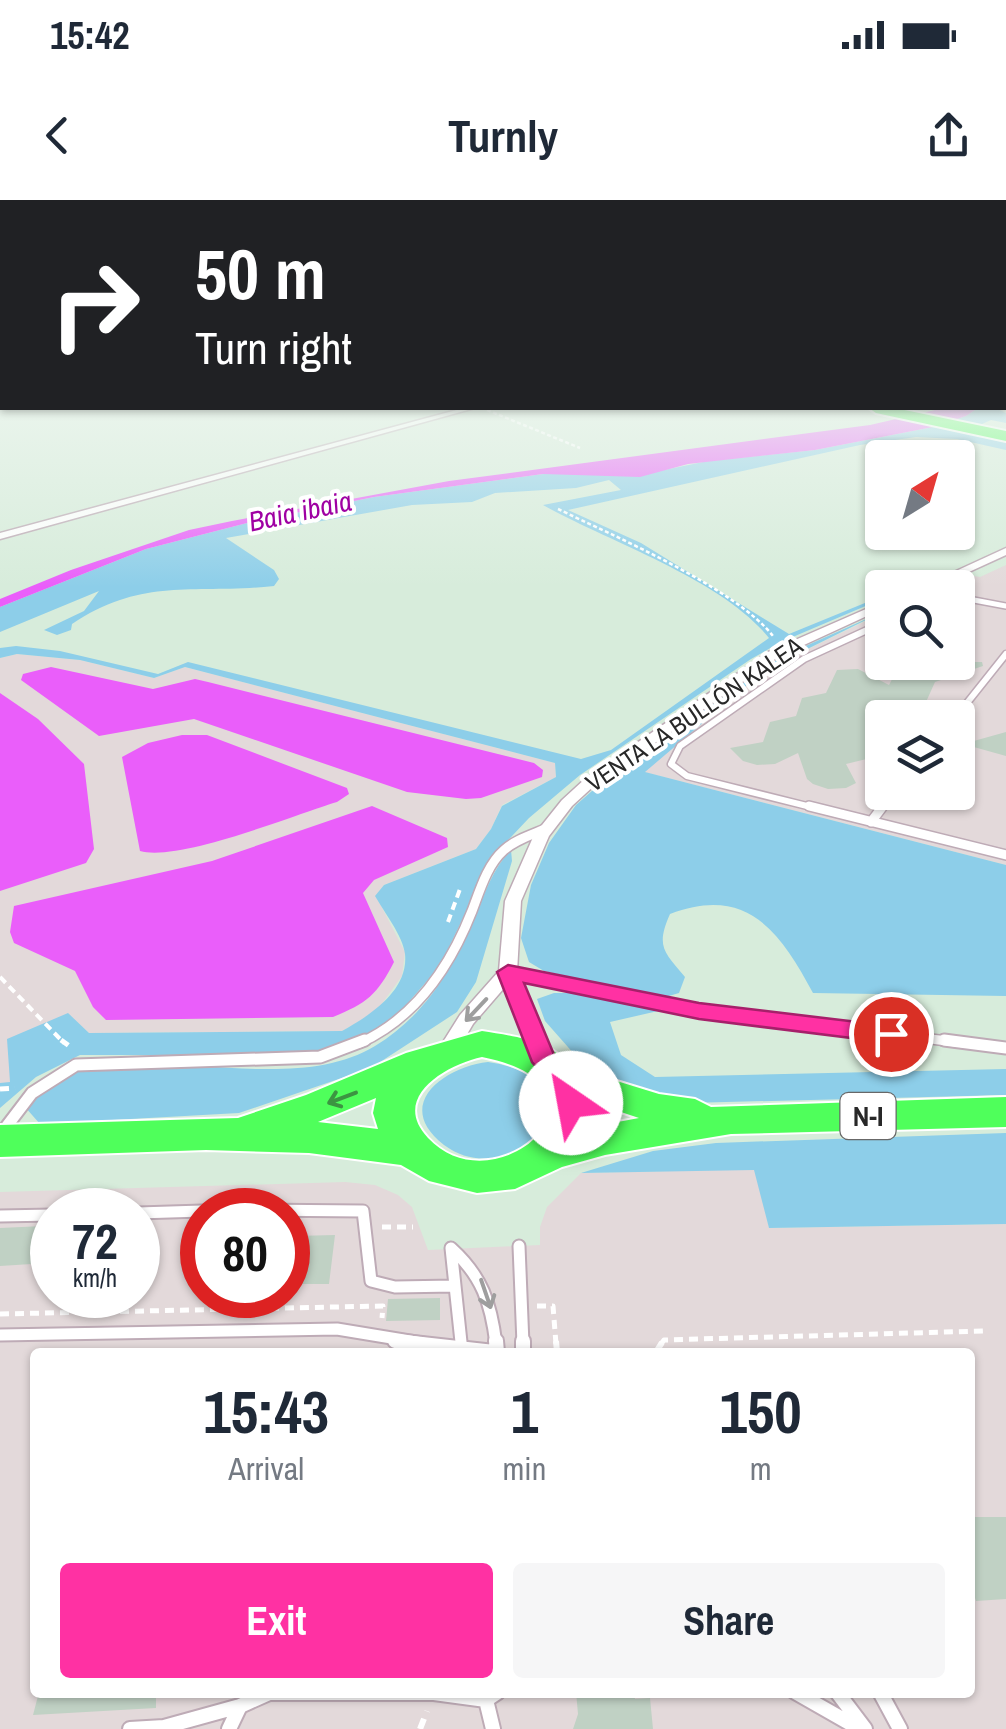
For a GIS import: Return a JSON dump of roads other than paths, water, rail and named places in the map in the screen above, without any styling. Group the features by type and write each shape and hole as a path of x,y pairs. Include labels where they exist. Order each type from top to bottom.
{"highway":[{"path":"0,1138 233,1132 347,1139 412,1150 452,1173 487,1177 521,1170 549,1154 567,1130 571,1117 568,1090 552,1070 498,1045 440,1054 318,1107 233,1132"},
{"path":"412,1150 397,1126 396,1100 408,1076 440,1054"},
{"name":"N-I","path":"552,1070 659,1109 731,1119"},
{"name":"N-I","path":"549,1154 605,1139 731,1119 1006,1112"}],"street":[{"path":"0,536 339,444"},
{"path":"964,570 1006,551"},
{"name":"VENTA LA BULLÓN KALEA","path":"508,972 514,901 547,828 591,780 790,645 865,613"},
{"path":"440,1054 455,1030 474,1014 508,972 552,1070"}],"lane":[{"path":"975,600 1006,606"},
{"path":"865,631 804,659 680,746 670,759 677,771 1006,855"},
{"path":"969,700 1006,654"},
{"path":"871,822 880,810"},
{"path":"0,1138 13,1111 40,1083 76,1065 209,1064 320,1057 379,1036 412,1009 445,967 498,856 515,841 547,828"},
{"path":"508,972 699,1011 1006,1048"},
{"path":"310,1209 362,1211 367,1221 366,1270 370,1281 395,1287 454,1286"},
{"path":"0,1216 30,1215"},
{"path":"519,1246 523,1348"},
{"path":"462,1342 450,1248 473,1266 485,1286 494,1348"},
{"path":"0,1335 337,1329 363,1331 399,1342 462,1342 482,1348"},
{"path":"130,1729 164,1727 258,1698"},
{"path":"492,1698 494,1729"},
{"path":"806,1698 863,1729"},
{"path":"841,1698 863,1729"},
{"path":"883,1698 900,1729"},
{"path":"229,1729 240,1706"}],"water":[{"name":"Baia ibaia","path":"725,444 844,444 688,464 640,477 543,474 374,497 146,549 0,607 0,599 71,570 189,530 449,481"},
{"path":"51,667 153,689 195,679 534,763 543,770 542,777 481,798 466,799 407,792 194,719 99,736 21,680 23,674"},
{"path":"0,693 38,719 84,764 94,849 86,863 0,891"},
{"path":"182,735 207,735 347,788 349,794 337,802 208,844 158,853 140,851 122,757 148,743"},
{"path":"372,806 447,838 448,847 374,880 363,893 394,962 370,997 333,1017 106,1020 93,1007 75,971 14,943 10,932 14,906 212,861"}]}
